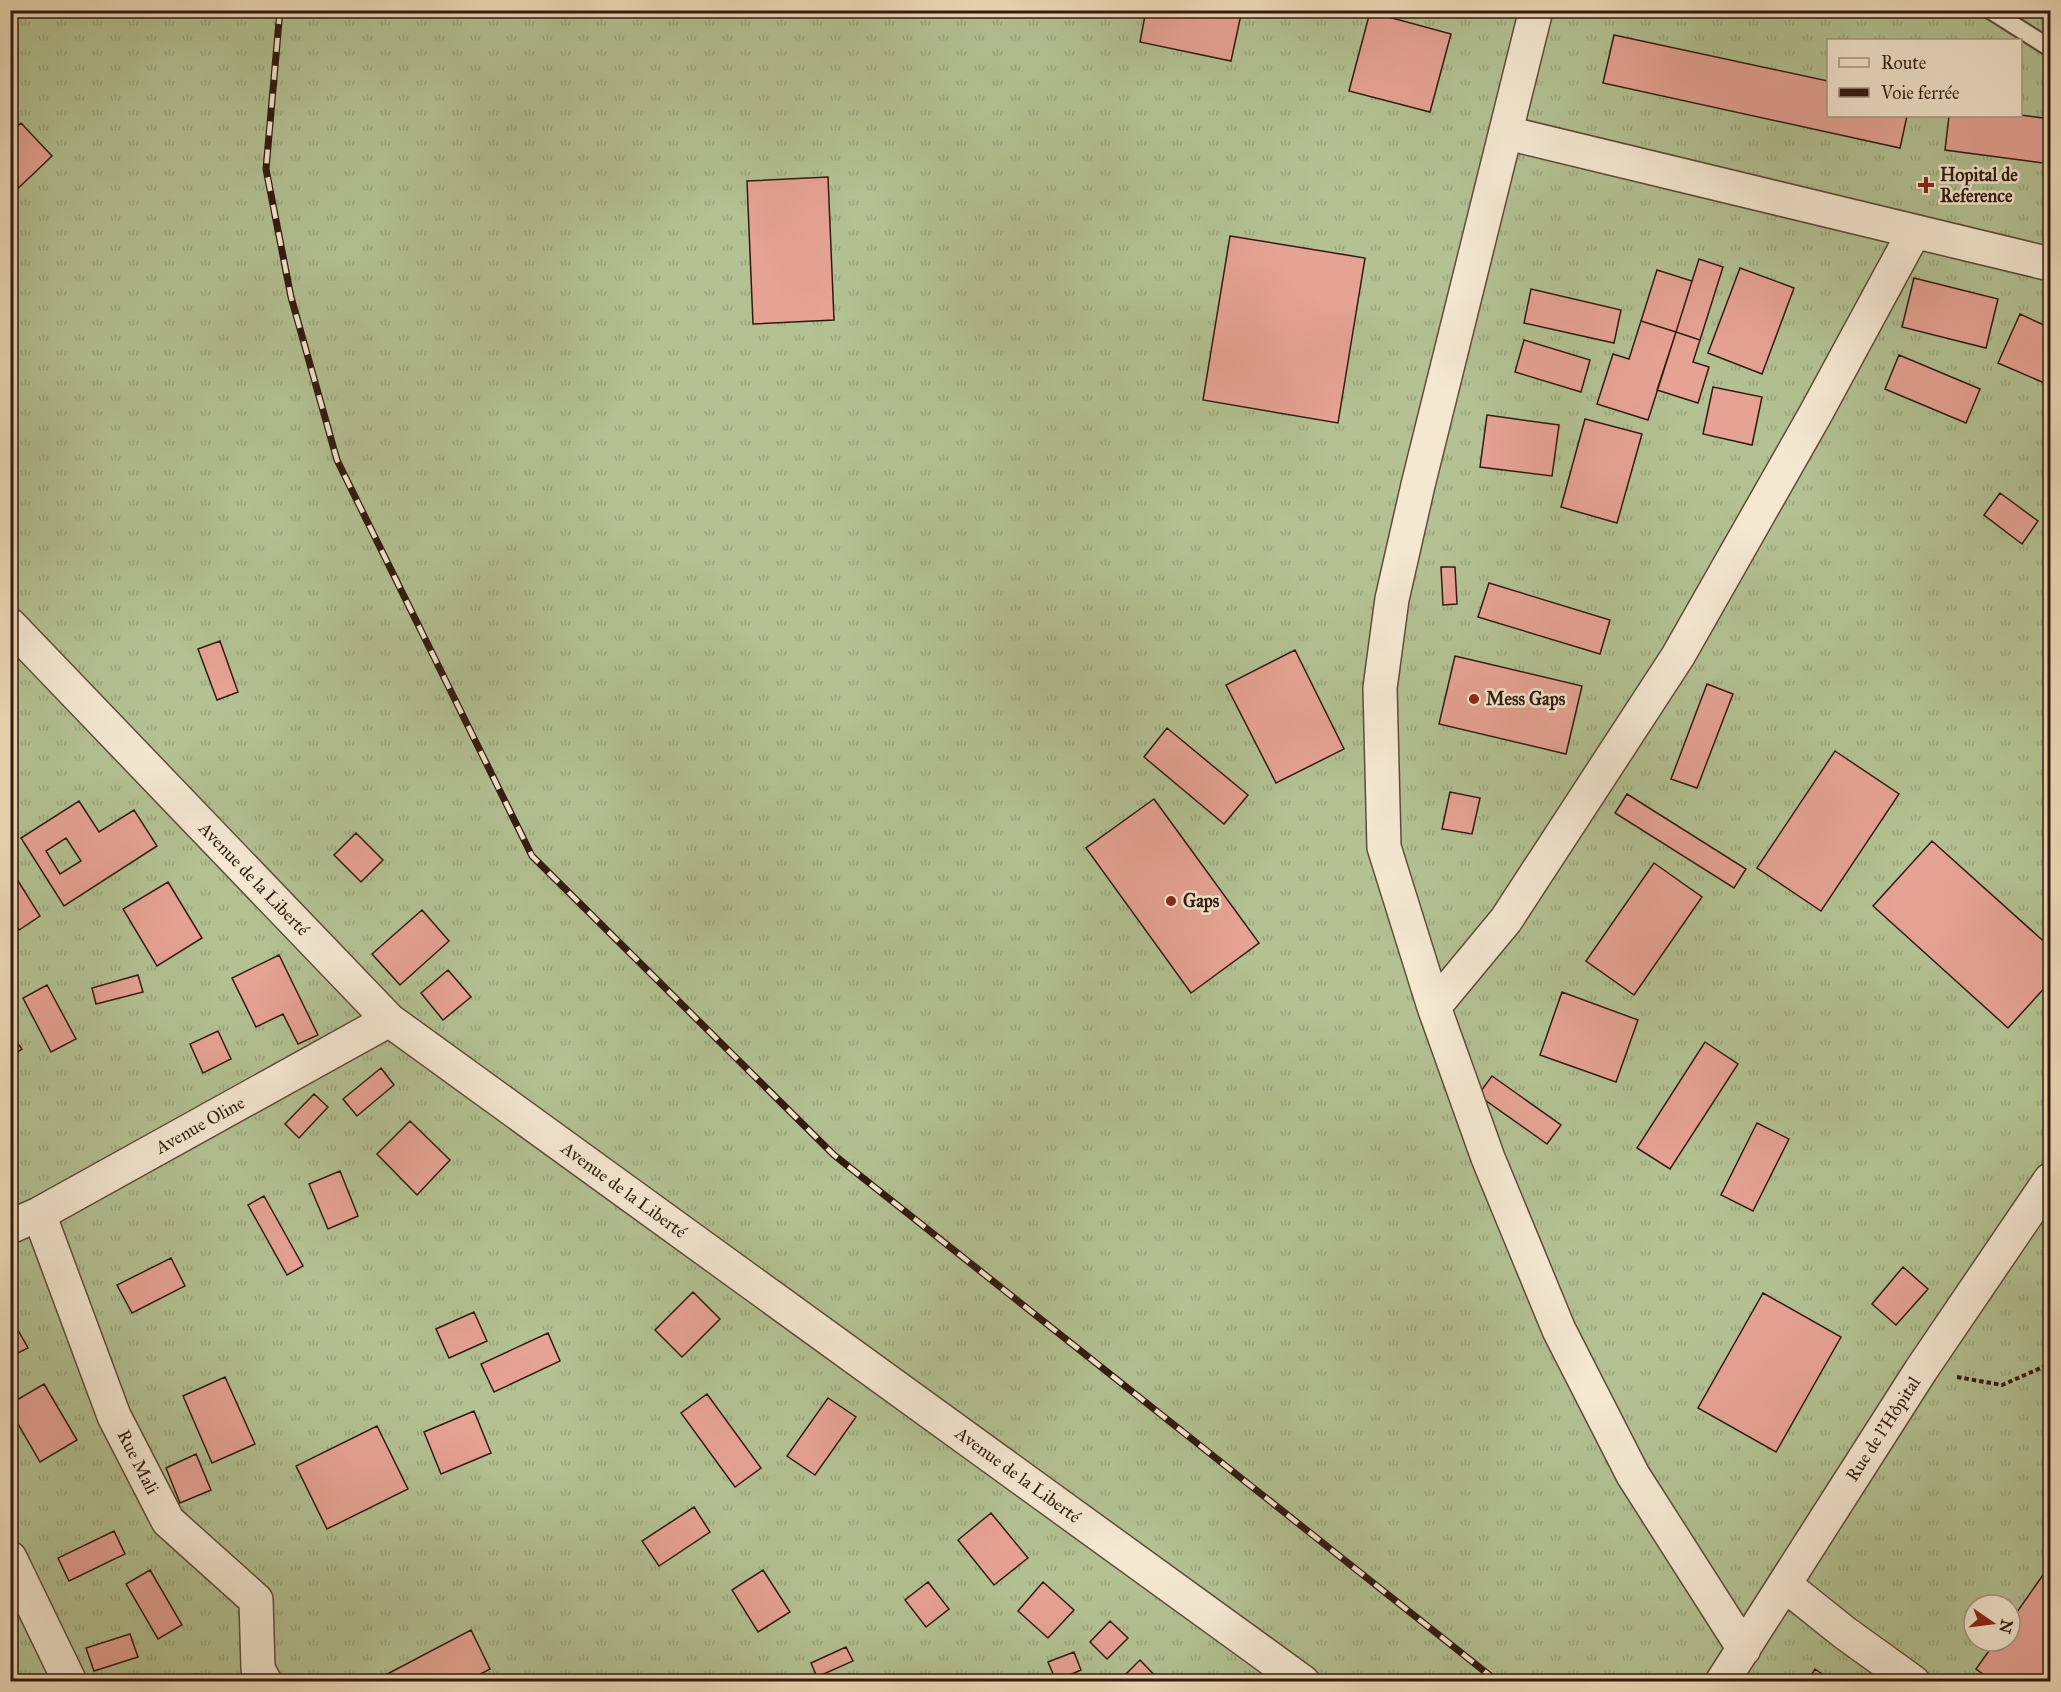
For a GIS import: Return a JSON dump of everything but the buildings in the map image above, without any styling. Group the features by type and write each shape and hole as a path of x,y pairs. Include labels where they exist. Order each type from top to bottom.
{"street":[{"path":"1536,10 1418,485 1392,599 1380,688 1384,847 1434,1006 1488,1158 1559,1330 1634,1475 1744,1649"},
{"path":"1507,133 2050,264"},
{"path":"1434,1006 1506,920 1677,656 1816,413 1914,232"},
{"name":"Avenue de la Liberté","path":"10,625 389,1020 1303,1682"},
{"name":"Avenue Oline","path":"25,1220 389,1020"},
{"name":"Rue de l'Hôpital","path":"1722,1682 1921,1370 2050,1180"},
{"name":"Rue Mali","path":"25,1220 114,1416 168,1521 256,1600 258,1669 265,1682"},
{"path":"10,1558 70,1682"},
{"path":"1785,1585 1845,1633 1913,1682"}],"lane":[{"path":"1990,10 2050,48"}],"path":[{"path":"1921,1370 2002,1385 2050,1364"}],"green space":[{"path":"11,11 2050,11 2050,1681 11,1681"}],"railway":[{"path":"280,10 266,169 291,297 337,460 532,856 834,1155 1498,1682"}],"place":[{"name":"Hopital de Reference","path":"1926,185"},
{"name":"Mess Gaps","path":"1474,699"},
{"name":"Gaps","path":"1171,901"}]}
